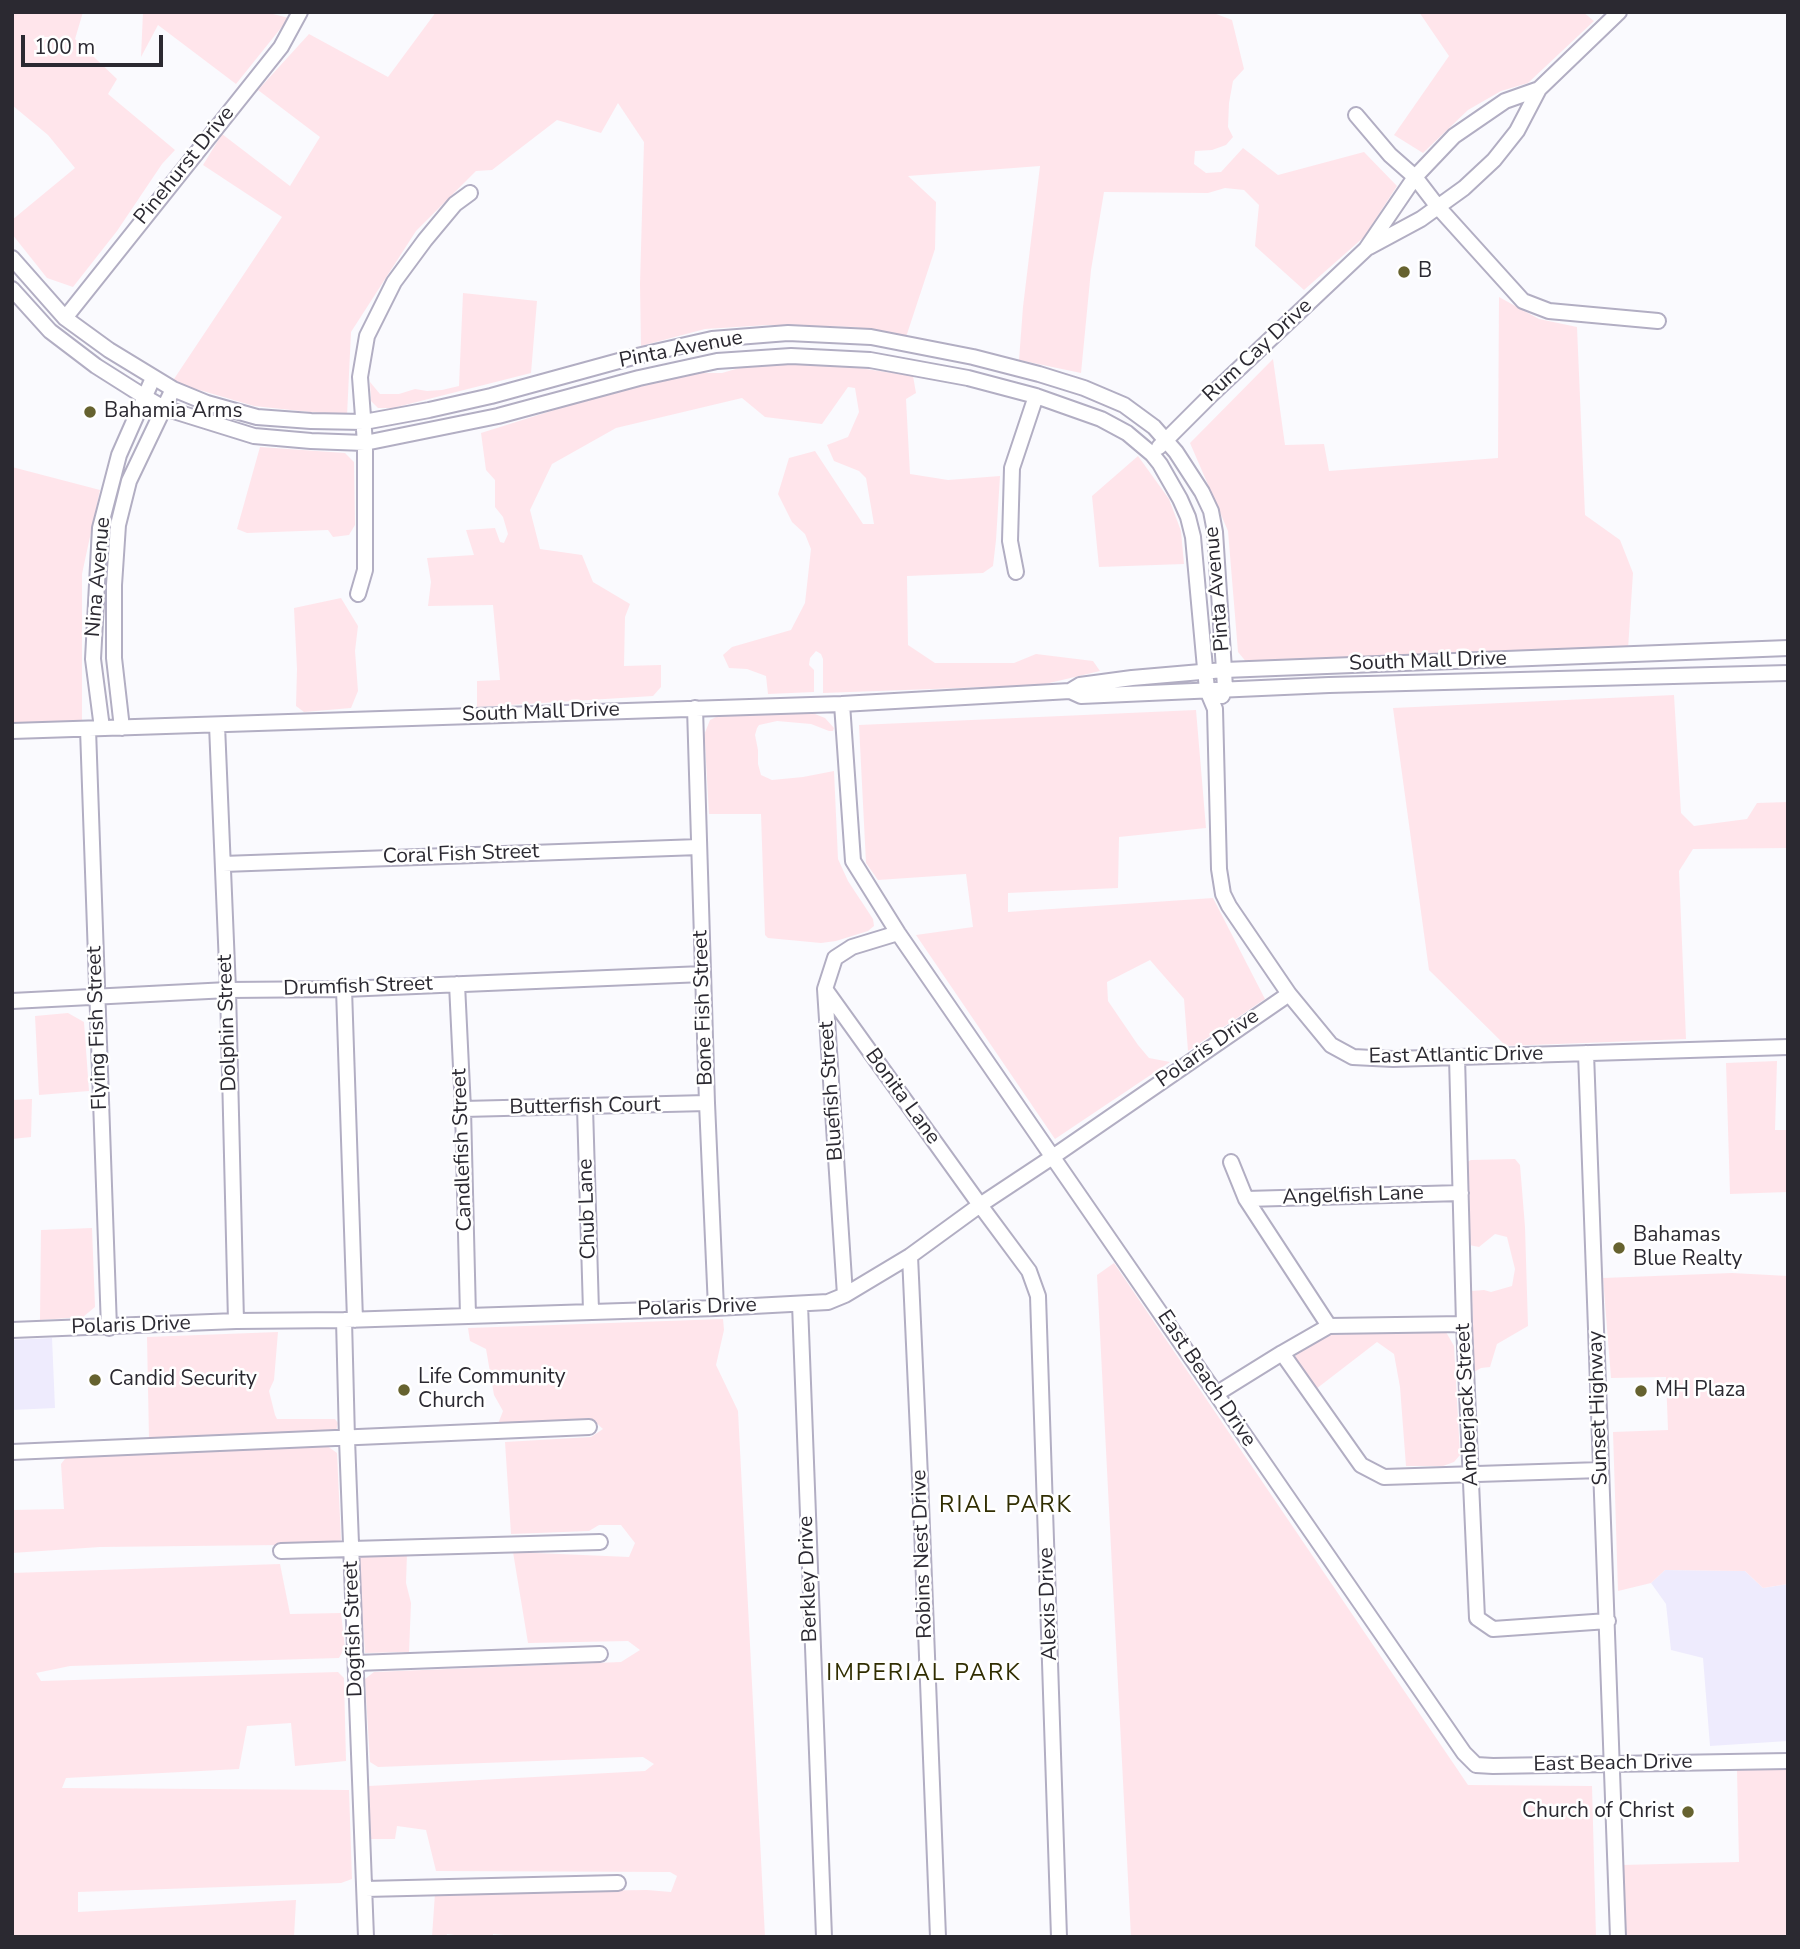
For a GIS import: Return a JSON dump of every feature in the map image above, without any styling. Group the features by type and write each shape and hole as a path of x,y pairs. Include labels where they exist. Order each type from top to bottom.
{"street":[{"name":"Pinehurst Drive","path":"65,318 281,47 300,12"},
{"name":"Rum Cay Drive","path":"1366,249 1421,219 1464,188 1493,160 1517,131 1539,89 1619,12"},
{"name":"Rum Cay Drive","path":"1152,454 1366,249 1415,177 1454,136 1504,101 1539,89"},
{"path":"1356,115 1390,155 1415,177 1438,207 1523,301 1549,311 1658,321"},
{"path":"358,594 365,570 365,443 360,377 367,336 394,282 455,204 470,193"},
{"name":"Pinta Avenue","path":"12,258 65,318 109,350 173,389 207,403 257,417 363,422 491,396 637,356 712,339 788,333 871,337 973,357 1039,374 1108,397 1139,415 1166,440 1186,465 1202,492 1215,532 1225,689"},
{"name":"Pinta Avenue","path":"12,289 50,331 96,366 164,408 254,436 311,442 365,443 498,416 639,378 717,361 791,356 870,360 968,378 1036,396 1114,425 1152,454 1167,475 1188,517 1193,537 1207,690"},
{"path":"712,339 717,361"},
{"name":"Nina Avenue","path":"95,728 93,659 100,528 119,455 153,378"},
{"name":"Nina Avenue","path":"122,728 114,658 114,585 118,525 129,481 173,389"},
{"path":"1016,572 1010,541 1013,468 1036,396"},
{"path":"119,455 137,462"},
{"name":"South Mall Drive","path":"12,731 842,704 1070,691 1080,685 1205,671 1788,648"},
{"name":"Nina Avenue","path":"93,659 114,658"},
{"path":"1328,666 1329,685"},
{"name":"South Mall Drive","path":"1070,691 1081,696 1329,685 1788,673"},
{"name":"East Atlantic Drive","path":"1215,709 1225,689"},
{"name":"East Atlantic Drive","path":"1207,690 1215,709 1221,889 1228,906 1289,994 1331,1045 1353,1057 1393,1059 1788,1047"},
{"name":"East Beach Drive","path":"842,704 853,861 898,933 1464,1753 1476,1765 1788,1761"},
{"name":"Bone Fish Street","path":"695,708 716,1308"},
{"name":"Dolphin Street","path":"217,725 228,990 236,1321"},
{"name":"Flying Fish Street","path":"95,728 97,996 109,1328"},
{"name":"Coral Fish Street","path":"223,864 699,847"},
{"name":"Bluefish Street","path":"845,1294 825,989 835,958 852,947 898,933"},
{"name":"Drumfish Street","path":"12,1001 228,990 344,989 703,974"},
{"name":"Candlefish Street","path":"457,984 468,1316"},
{"name":"Dogfish Street","path":"344,989 350,1320 347,1439 366,1937"},
{"name":"Bonita Lane","path":"825,989 980,1205"},
{"name":"Polaris Drive","path":"12,1330 716,1308 828,1302 910,1256 980,1205 1289,994"},
{"name":"Sunset Highway","path":"1586,1053 1618,1937"},
{"name":"Amberjack Street","path":"1457,1057 1464,1324 1477,1618 1493,1629 1608,1621"},
{"name":"Butterfish Court","path":"463,1109 707,1103"},
{"name":"Chub Lane","path":"585,1107 591,1311"},
{"name":"Angelfish Lane","path":"1231,1162 1246,1199 1329,1326"},
{"name":"Angelfish Lane","path":"1246,1199 1461,1193"},
{"name":"Alexis Drive","path":"980,1205 1029,1271 1038,1296 1059,1937"},
{"name":"Robins Nest Drive","path":"910,1256 938,1937"},
{"name":"Berkley Drive","path":"800,1304 824,1937"},
{"path":"1216,1394 1329,1326 1464,1324"},
{"path":"1282,1353 1361,1465 1384,1477 1601,1470"},
{"path":"12,1451 589,1427"},
{"path":"281,1551 600,1542"},
{"path":"356,1662 600,1654"},
{"path":"365,1889 618,1883"}],"shaded area":[{"path":"12,12 83,12 75,39 117,79 108,94 175,150 73,287 47,278 12,234 12,220 75,168 48,135 12,105"},
{"path":"143,12 265,12 289,18 236,84 158,25 141,57"},
{"path":"436,12 1211,12 1232,20 1244,69 1233,81 1229,103 1228,127 1233,137 1226,145 1212,150 1195,151 1194,164 1206,173 1221,172 1243,148 1278,175 1364,152 1397,186 1364,237 1304,290 1255,246 1259,205 1244,190 1225,188 1208,193 1104,192 1091,270 1081,373 1019,360 1040,166 908,176 936,202 935,249 906,337 855,327 768,325 705,329 641,346 644,142 618,103 601,133 557,120 492,170 476,171 416,231 351,332 347,416 254,406 172,382 282,217 203,165 222,134 290,186 320,137 258,90 309,34 388,77"},
{"path":"1419,12 1583,12 1594,21 1528,83 1501,91 1468,110 1423,153 1394,135 1449,56"},
{"path":"463,293 537,301 531,373 393,408 378,408 371,401 370,382 380,394 399,394 415,389 442,390 459,386"},
{"path":"1499,297 1539,319 1577,327 1585,515 1620,540 1633,573 1628,649 1248,664 1238,652 1228,531 1190,443 1273,359 1285,445 1324,444 1329,471 1498,458"},
{"path":"836,362 913,376 916,393 906,399 910,474 948,480 1000,476 993,566 983,573 907,576 908,645 935,663 1014,663 1036,654 1093,661 1100,671 1041,685 823,693 823,659 816,651 810,658 809,665 814,670 814,692 768,694 766,676 747,669 729,668 723,655 732,647 791,630 805,603 811,549 805,534 792,522 778,494 789,458 815,451 863,524 874,524 866,478 859,471 834,461 827,445 848,437 859,412 855,388 848,387 822,424 765,417 742,398 616,428 552,464 530,510 540,549 582,555 593,582 630,604 625,617 624,666 661,665 661,687 653,696 477,707 477,681 500,680 493,605 428,606 431,582 427,558 474,555 466,530 495,528 500,542 504,543 508,534 503,517 495,507 495,480 486,470 481,433 624,388 696,373 722,373 746,366"},
{"path":"260,447 345,453 354,462 355,525 349,535 333,537 328,530 247,533 237,529"},
{"path":"1138,456 1169,499 1181,531 1184,564 1099,567 1092,496"},
{"path":"12,467 100,490 82,574 82,723 12,724"},
{"path":"341,598 358,626 355,651 358,691 351,708 304,712 296,706 294,608"},
{"path":"1674,695 1681,813 1694,826 1747,819 1757,803 1788,802 1788,848 1693,849 1679,871 1686,1039 1506,1046 1429,970 1393,708"},
{"path":"1196,710 1206,828 1119,837 1118,888 1008,893 1008,912 1213,898 1265,999 1188,1051 1184,999 1150,960 1107,982 1108,1001 1138,1045 1149,1058 1170,1062 1055,1139 916,935 973,927 966,874 878,880 866,863 859,725"},
{"path":"724,713 815,714 825,718 834,728 829,731 811,724 777,721 759,725 755,735 758,764 761,775 772,780 834,771 838,859 848,881 873,919 874,926 868,931 821,943 768,938 765,935 761,814 709,814 705,743 702,740 710,720"},
{"path":"68,1013 84,1022 89,1091 39,1095 35,1016"},
{"path":"1777,1061 1775,1130 1788,1130 1788,1192 1730,1194 1726,1063"},
{"path":"32,1099 31,1137 12,1139 12,1100"},
{"path":"1515,1159 1520,1165 1525,1227 1528,1326 1497,1344 1490,1367 1474,1372 1472,1291 1491,1292 1512,1286 1515,1269 1507,1237 1495,1234 1479,1247 1469,1245 1465,1163 1471,1160"},
{"path":"92,1228 95,1307 83,1317 40,1320 41,1230"},
{"path":"1114,1263 1468,1785 1592,1786 1596,1937 1131,1937 1097,1275"},
{"path":"1732,1273 1788,1276 1788,1584 1763,1588 1745,1571 1665,1570 1651,1583 1618,1591 1613,1432 1668,1430 1666,1377 1611,1378 1603,1278"},
{"path":"723,1319 724,1330 716,1365 738,1411 765,1937 528,1937 493,1934 493,1937 469,1937 447,1934 446,1937 432,1937 435,1893 647,1890 671,1892 677,1876 670,1872 436,1871 426,1830 397,1826 395,1839 370,1839 369,1786 645,1771 654,1764 643,1757 378,1767 370,1762 365,1679 374,1672 621,1662 640,1650 628,1641 528,1643 513,1552 629,1557 635,1543 621,1525 599,1525 589,1531 511,1534 505,1442 591,1437 603,1429 593,1420 498,1424 503,1411 494,1395 486,1349 470,1341 468,1328"},
{"path":"278,1332 274,1380 269,1391 277,1419 335,1419 338,1423 336,1431 149,1439 147,1337"},
{"path":"1446,1332 1454,1346 1460,1455 1454,1462 1443,1466 1406,1466 1400,1387 1394,1354 1377,1342 1316,1389 1295,1359 1298,1347 1326,1335"},
{"path":"52,1338 55,1408 12,1410 12,1340"},
{"path":"326,1445 337,1453 341,1540 335,1547 100,1547 12,1553 12,1510 64,1509 61,1464 68,1455"},
{"path":"407,1553 406,1583 411,1603 409,1652 365,1653 358,1557"},
{"path":"280,1564 290,1614 341,1613 345,1647 339,1658 70,1666 36,1673 41,1681 338,1672 344,1678 346,1761 295,1766 291,1723 247,1726 239,1769 66,1778 62,1788 349,1790 352,1879 341,1883 78,1892 78,1912 296,1900 294,1937 12,1937 12,1573"},
{"path":"1665,1570 1745,1571 1763,1588 1788,1584 1788,1741 1710,1746 1703,1658 1671,1650 1666,1604 1651,1583"},
{"path":"1788,1768 1788,1937 1625,1937 1622,1865 1739,1862 1737,1770"}],"place":[{"name":"B","path":"1404,272"},
{"name":"Bahamia Arms","path":"90,412"},
{"name":"Bahamas Blue Realty","path":"1619,1248"},
{"name":"Candid Security","path":"95,1380"},
{"name":"Life Community Church","path":"404,1390"},
{"name":"MH Plaza","path":"1641,1391"},
{"name":"Church of Christ","path":"1688,1812"}],"district":[{"name":"RIAL PARK","path":"1006,1506"},
{"name":"IMPERIAL PARK","path":"924,1674"}]}
